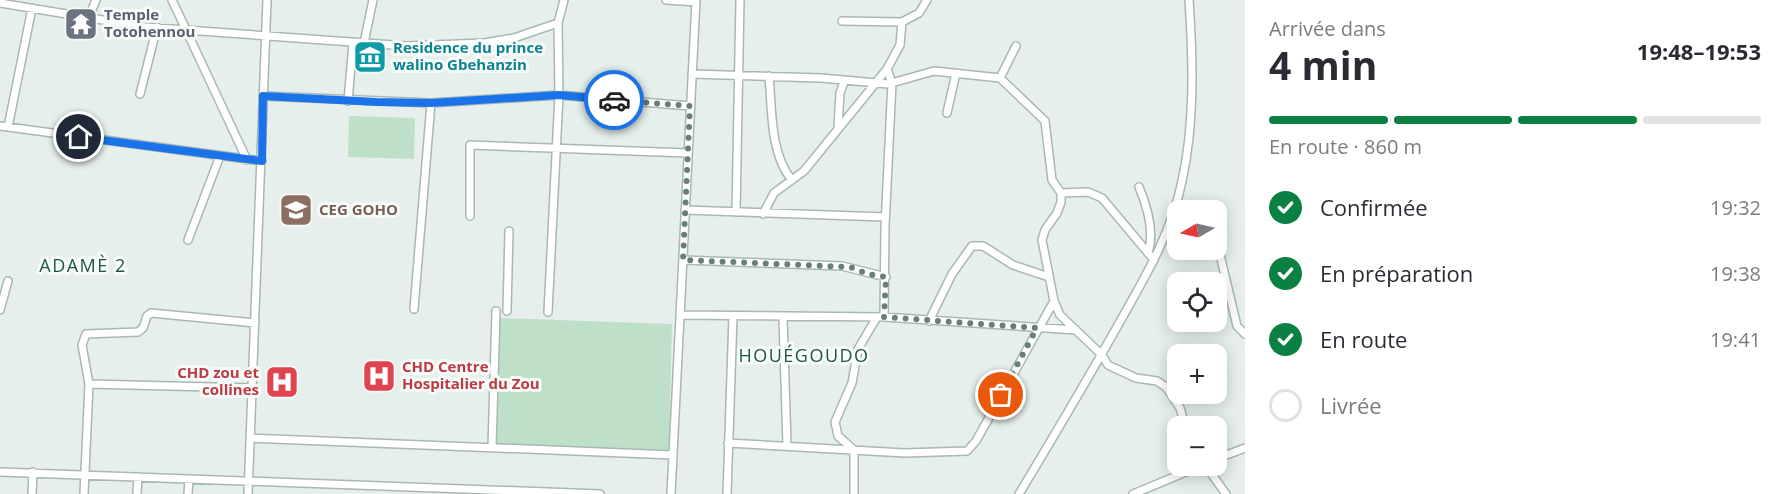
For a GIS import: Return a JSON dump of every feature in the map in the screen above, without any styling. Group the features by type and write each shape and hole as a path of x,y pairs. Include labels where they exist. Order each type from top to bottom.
{"street":[{"path":"89,17 96,0"},
{"path":"172,0 247,160"},
{"path":"248,494 267,0"},
{"path":"364,44 373,0"},
{"path":"548,312 559,95 558,23 564,0"},
{"path":"666,0 696,1 671,494"},
{"path":"736,212 740,0"},
{"path":"842,21 902,22 919,13 927,0"},
{"path":"1179,200 1189,126 1189,0"},
{"path":"0,3 156,27 364,44 449,46 484,43 514,38 558,23"},
{"path":"8,127 32,8"},
{"path":"763,214 774,193 804,171 887,69 900,45 902,22"},
{"path":"140,94 156,27"},
{"path":"348,101 353,43"},
{"path":"1000,78 1016,46"},
{"path":"854,494 854,450 838,436 835,422 852,383 858,349 881,317 886,277 885,217 892,83 887,69"},
{"path":"692,74 739,74 844,82 892,83 934,71 1000,78 1044,118 1052,180 1061,193 1060,208 1045,230 1042,240 1054,300 1060,315 1102,355 1106,363 1136,378 1157,381 1166,387 1180,408 1182,416"},
{"path":"946,113 956,73"},
{"path":"769,76 779,154 786,173 792,180"},
{"path":"838,128 841,116 840,93 844,82"},
{"path":"263,96 431,103 559,95 690,106"},
{"path":"414,309 431,103"},
{"path":"0,126 262,161"},
{"path":"470,216 470,145 688,153"},
{"path":"188,240 220,156"},
{"path":"1140,187 1149,220 1148,253"},
{"path":"1061,193 1088,192 1102,198 1155,260"},
{"path":"685,210 885,217"},
{"path":"507,311 508,231"},
{"path":"1019,494 1102,355 1167,235"},
{"path":"928,321 952,274 972,246 983,246 1013,265 1049,277"},
{"path":"683,260 842,266 886,277"},
{"path":"1221,260 1237,326 1245,334"},
{"path":"0,310 8,281"},
{"path":"728,443 954,454 971,449 1054,300"},
{"path":"492,447 496,311"},
{"path":"84,494 89,384 82,345 86,334 138,332 151,313 255,323"},
{"path":"680,315 783,318 881,317 1076,330"},
{"path":"727,494 733,316"},
{"path":"783,318 787,446"},
{"path":"89,384 252,388"},
{"path":"250,438 673,455"},
{"path":"1227,455 1245,448"},
{"path":"0,472 360,485 409,491 600,494"},
{"path":"32,494 33,472"},
{"path":"1133,494 1177,476"},
{"path":"1212,476 1226,494"},
{"path":"137,494 138,477"},
{"path":"188,494 189,479"},
{"path":"359,494 360,485"}],"green space":[{"path":"349,116 415,118 414,159 348,157"},
{"path":"499,318 672,324 669,451 495,444"}],"way so far":[{"path":"614,100 690,106 683,260 856,268 868,274 886,277 884,317 1037,328 1001,395"}],"place":[{"name":"Temple Totohennou","path":"81,24"},
{"name":"Residence du prince walino Gbehanzin","path":"370,57"},
{"name":"CEG GOHO","path":"296,210"},
{"name":"CHD Centre Hospitalier du Zou","path":"379,376"},
{"name":"CHD zou et collines","path":"282,382"}],"district":[{"name":"ADAMÈ 2","path":"83,266"},
{"name":"HOUÉGOUDO","path":"804,356"}],"route":[{"path":"79,137 262,161 263,96 431,103 559,95 614,100"}]}
